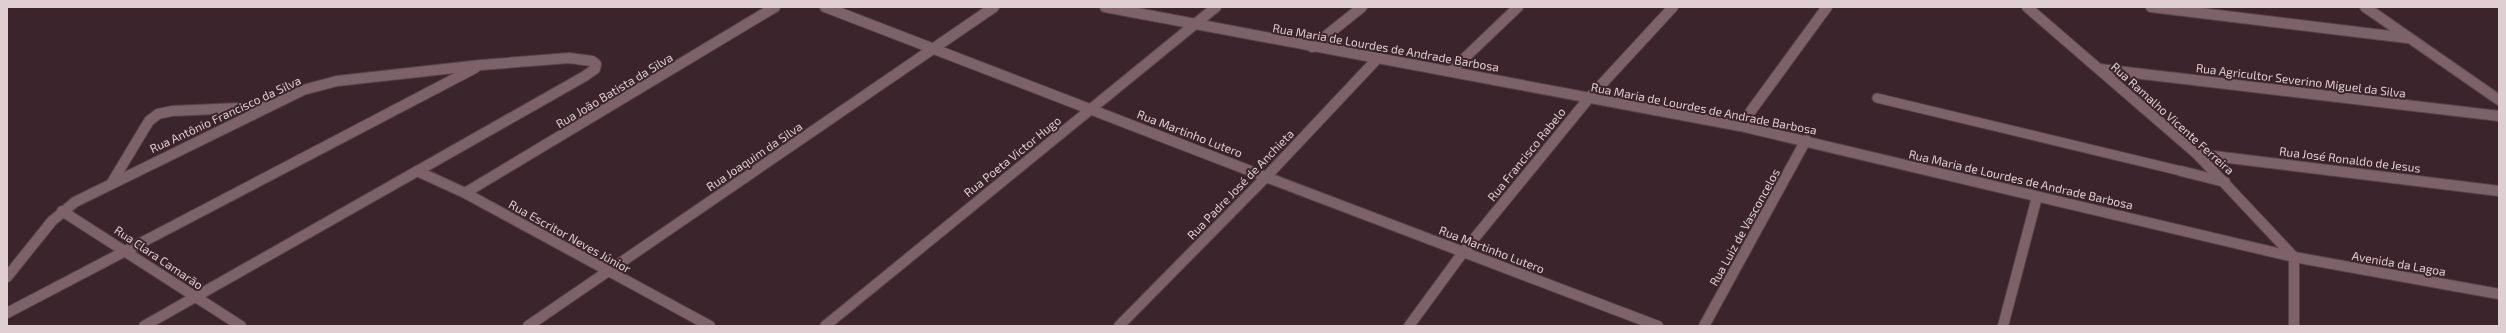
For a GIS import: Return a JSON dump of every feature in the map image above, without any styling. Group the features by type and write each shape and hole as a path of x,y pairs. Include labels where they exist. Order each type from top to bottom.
{"street":[{"name":"Rua João Batista da Silva","path":"465,194 775,7"},
{"name":"Rua Martinho Lutero","path":"825,7 1658,326"},
{"name":"Rua Joaquim da Silva","path":"528,326 994,7"},
{"name":"Rua Maria de Lourdes de Andrade Barbosa","path":"1105,7 1740,126 1806,140 2037,197 2294,257"},
{"name":"Rua Poeta Victor Hugo","path":"825,326 1090,108 1216,7"},
{"path":"1312,47 1362,7"},
{"path":"1451,71 1518,7"},
{"name":"Rua Francisco Rabelo","path":"1409,326 1464,251 1589,98 1673,7"},
{"path":"1740,126 1827,7"},
{"name":"Rua Ramalho Vicente Ferreira","path":"2027,7 2197,154 2294,257"},
{"path":"2151,7 2407,38"},
{"path":"2365,7 2407,38 2499,100"},
{"name":"Rua Antônio Francisco da Silva","path":"7,277 62,211 111,184 303,90 337,81 481,65 569,58 592,61 596,64 595,69 585,76 416,171"},
{"name":"Rua Padre José de Anchieta","path":"1119,326 1266,177 1378,59"},
{"path":"7,313 481,65"},
{"name":"Rua Agricultor Severino Miguel da Silva","path":"2100,69 2499,116"},
{"path":"111,184 149,121 158,114 172,111 268,107"},
{"name":"Rua Luiz de Vasconcelos","path":"1704,326 1806,140"},
{"name":"Rua José Ronaldo de Jesus","path":"2197,154 2499,191"},
{"name":"Rua Escritor Neves Júnior","path":"416,171 465,194 710,326"},
{"path":"144,326 416,171"},
{"path":"2181,171 2225,182"},
{"path":"2004,326 2037,197"},
{"name":"Rua Clara Camarão","path":"62,211 125,250 240,326"},
{"path":"2294,257 2294,326"},
{"name":"Avenida da Lagoa","path":"2294,257 2499,294"}],"lane":[{"path":"1877,98 2181,171"}]}
